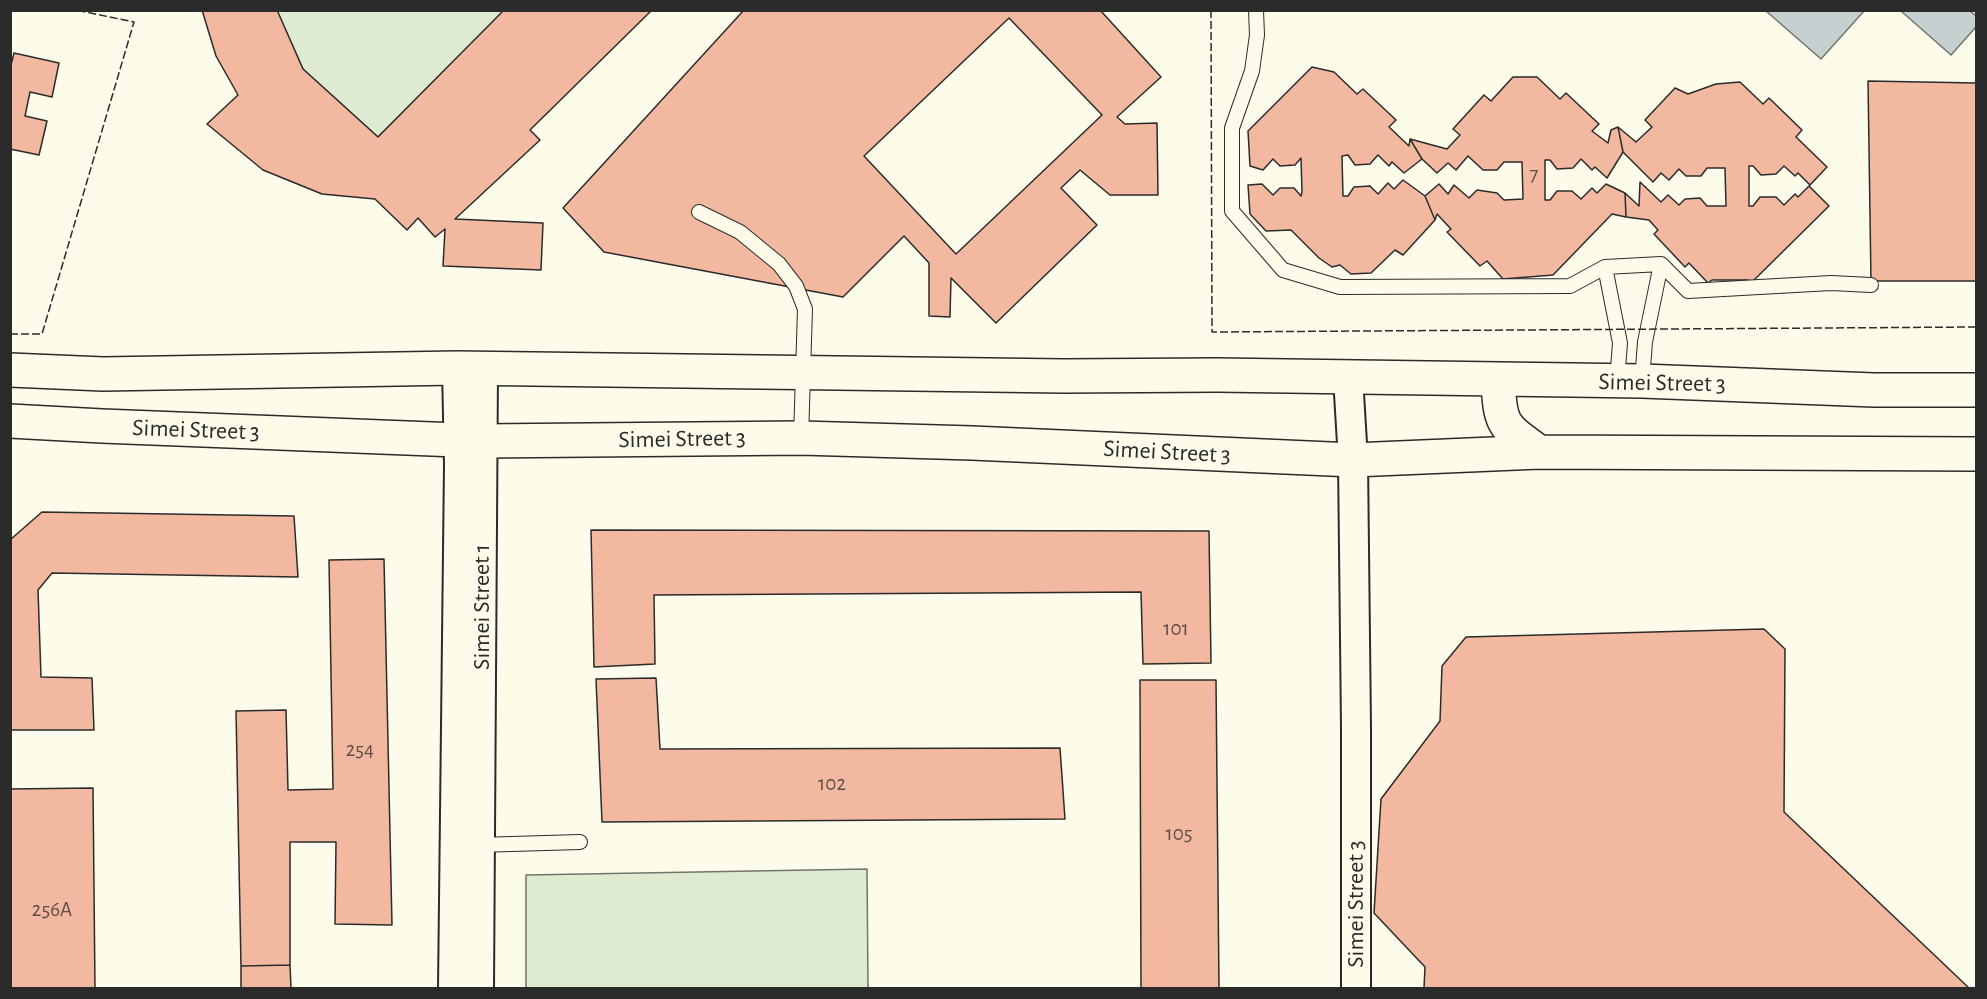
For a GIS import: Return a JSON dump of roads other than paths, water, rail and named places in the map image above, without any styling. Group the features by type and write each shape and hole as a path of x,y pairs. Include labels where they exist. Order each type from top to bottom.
{"main road":[{"name":"Simei Street 3","path":"10,370 103,374 470,368 1630,381 1874,390 1977,390"},
{"path":"1497,380 1502,420 1512,433 1539,452"},
{"name":"Simei Street 3","path":"10,421 470,440 801,438 984,443 1353,460 1539,452 1977,454"}],"street":[{"name":"Simei Street 1","path":"470,368 470,440 459,464 467,845 479,988"},
{"name":"Simei Street 3","path":"1348,377 1353,460 1356,988"},
{"name":"Simei Street 1","path":"453,988 467,845"}],"lane":[{"path":"1256,10 1257,35 1252,71 1233,128 1232,211 1283,270 1340,287 1570,286 1605,267 1661,264 1688,291 1831,283 1871,285"},
{"path":"699,212 740,232 779,264 796,286 805,309 801,438"},
{"path":"1630,381 1645,342 1661,264"},
{"path":"1605,267 1630,381"},
{"path":"467,845 580,842"}]}
